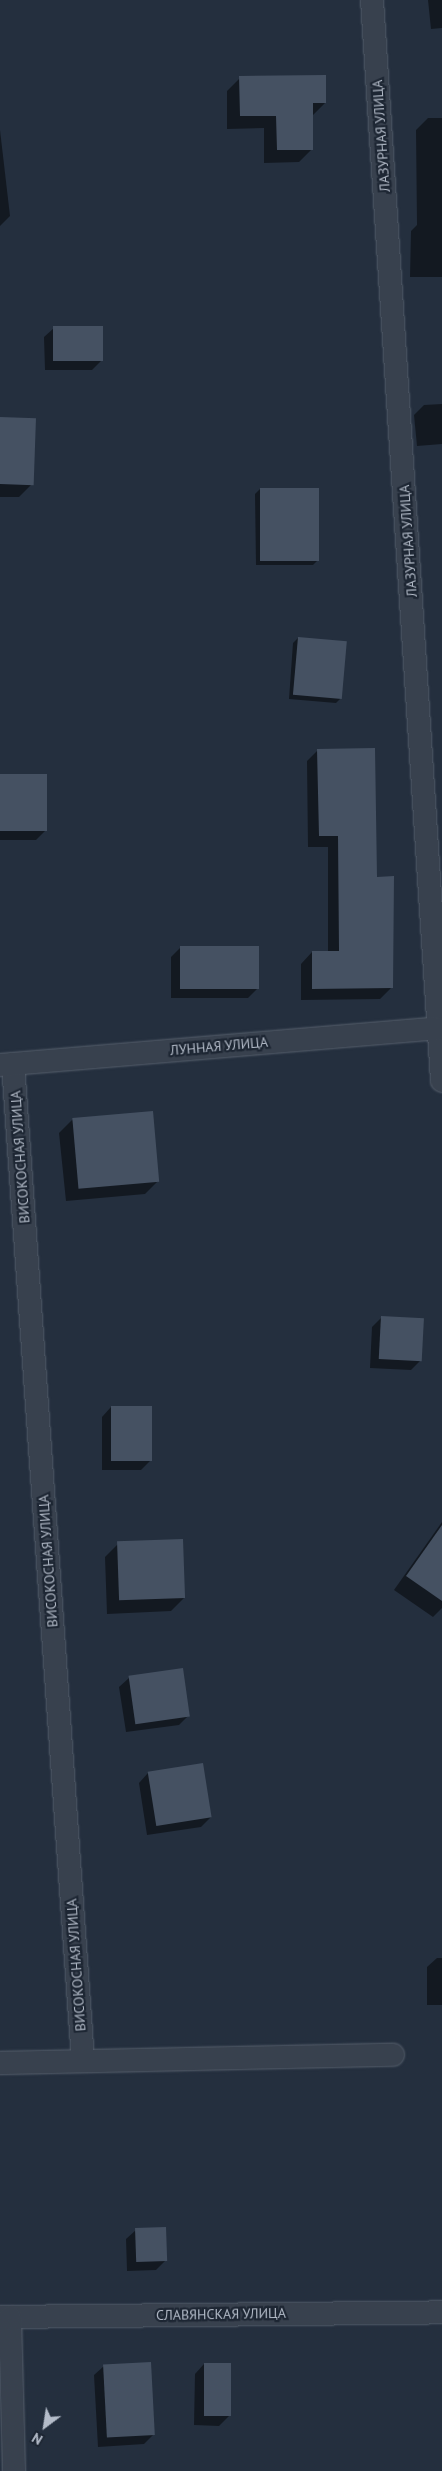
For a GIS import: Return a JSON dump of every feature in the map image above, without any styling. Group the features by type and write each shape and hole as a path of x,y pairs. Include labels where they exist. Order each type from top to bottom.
{"street":[{"name":"ЛАЗУРНАЯ УЛИЦА","path":"372,0 437,1028 442,1081"},
{"name":"ЛУННАЯ УЛИЦА","path":"6,1064 437,1028"},
{"name":"ВИСОКОСНАЯ УЛИЦА","path":"6,1064 83,2059"},
{"path":"0,2063 83,2059 393,2055"},
{"name":"СЛАВЯНСКАЯ УЛИЦА","path":"5,2317 442,2312"},
{"path":"5,2317 14,2471"}],"building":[{"path":"326,75 326,103 313,103 313,150 277,150 276,116 240,116 239,76"},
{"path":"53,326 103,326 103,361 53,361"},
{"path":"0,417 36,418 34,485 0,484"},
{"path":"260,488 319,488 319,561 260,561"},
{"path":"298,637 347,641 342,699 293,695"},
{"path":"375,748 377,877 394,876 393,988 312,989 312,951 339,951 338,836 319,836 317,749"},
{"path":"0,774 47,774 47,831 0,831"},
{"path":"180,946 259,946 259,989 180,989"},
{"path":"153,1111 159,1182 78,1189 72,1118"},
{"path":"381,1316 424,1318 422,1361 379,1359"},
{"path":"111,1406 152,1406 152,1461 111,1461"},
{"path":"442,1525 442,1601 406,1576"},
{"path":"183,1539 185,1598 119,1600 117,1541"},
{"path":"183,1668 190,1717 135,1724 129,1676"},
{"path":"203,1763 212,1817 156,1826 148,1772"},
{"path":"166,2227 167,2261 136,2262 135,2228"},
{"path":"151,2362 155,2435 107,2437 103,2365"},
{"path":"204,2363 231,2363 231,2416 204,2416"}]}
